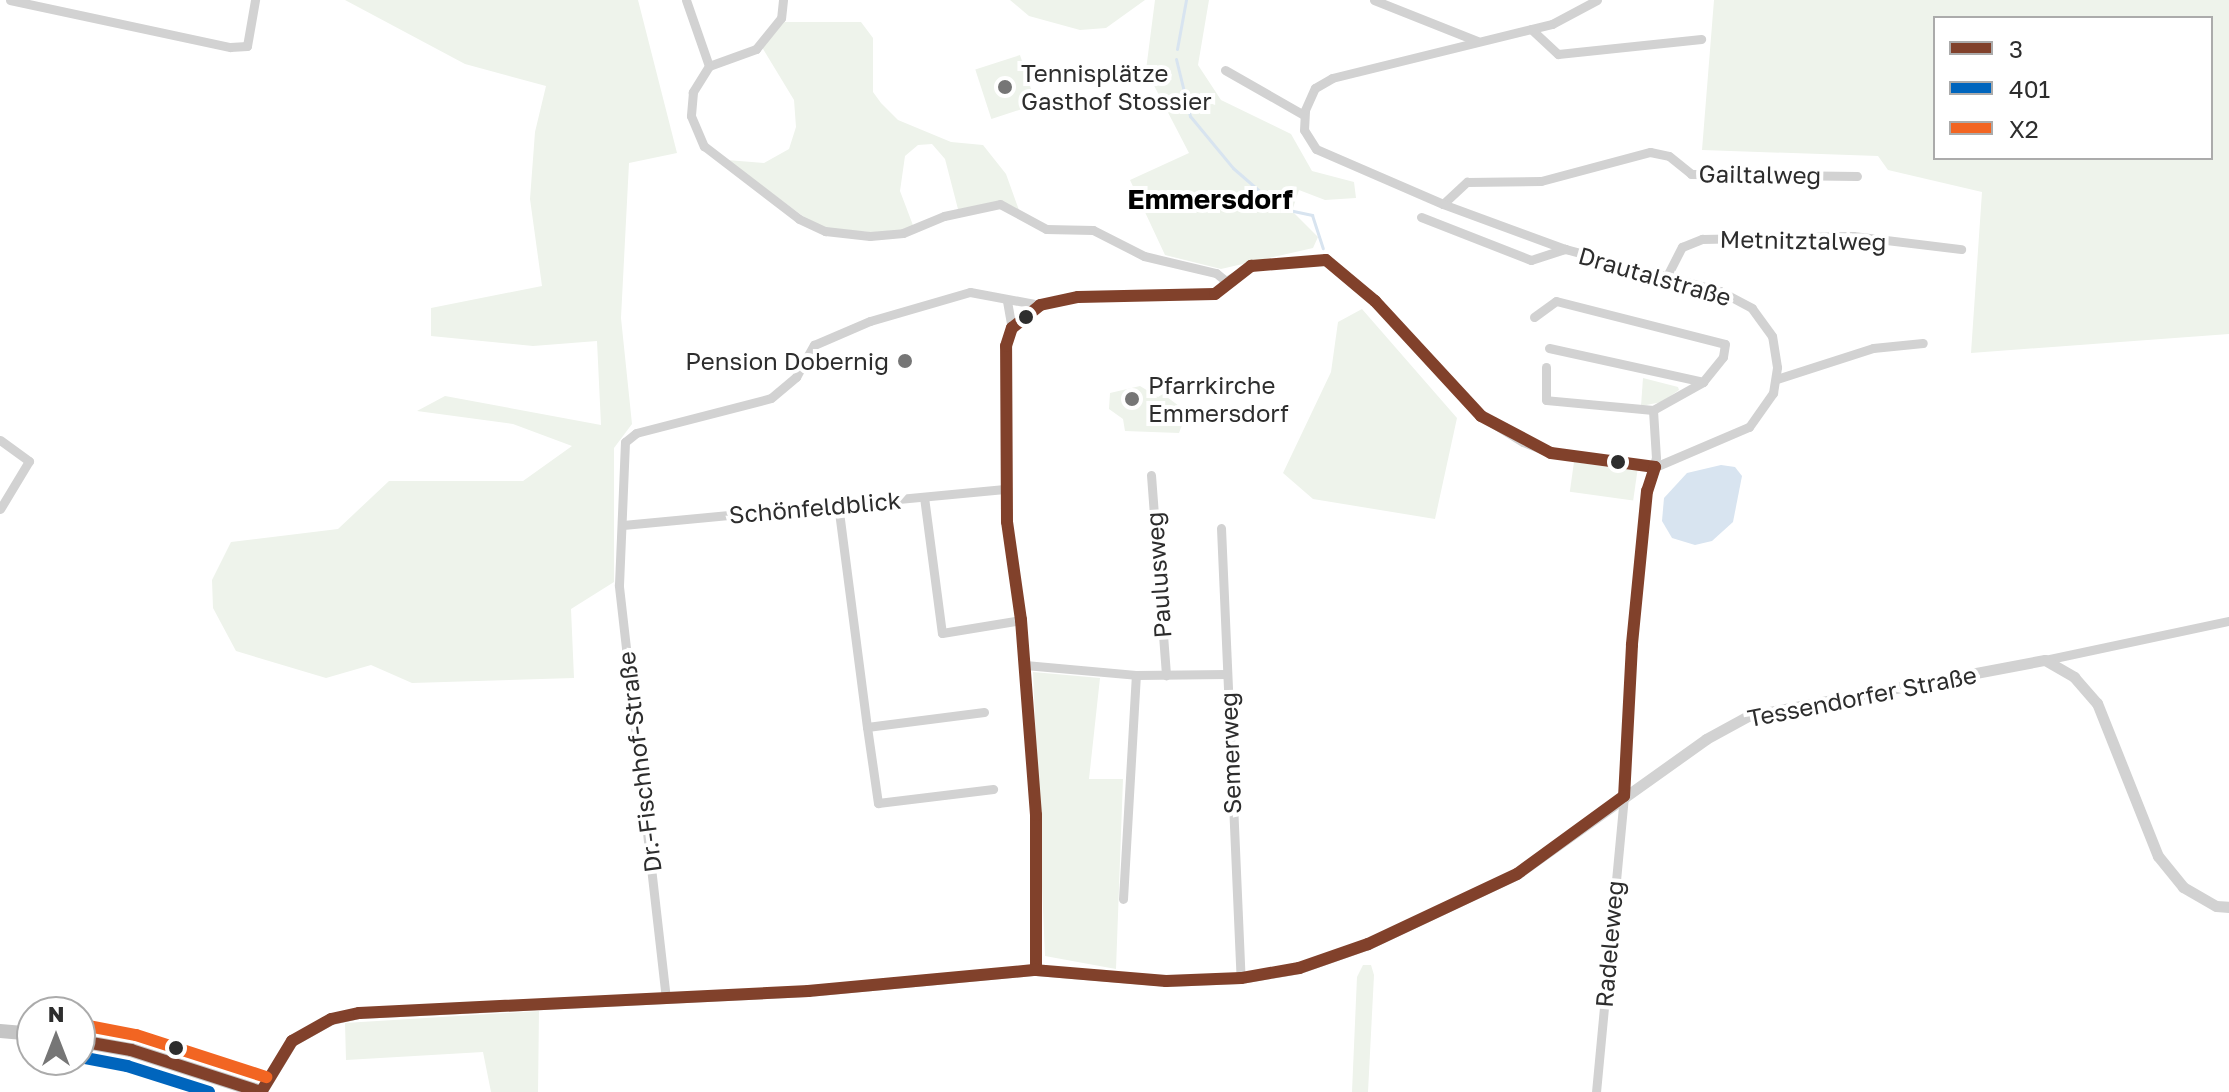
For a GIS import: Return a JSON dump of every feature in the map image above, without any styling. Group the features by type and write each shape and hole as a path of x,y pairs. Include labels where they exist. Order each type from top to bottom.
{"main road":[{"path":"96,1044 131,1050 261,1092"}],"street":[{"path":"10,0 230,47 247,46 255,0"},
{"path":"686,0 709,66"},
{"path":"783,0 781,18 756,49 709,66 693,92 691,116 704,146 760,192 825,231 870,236 903,233 944,216 1000,204 1046,229 1093,230 1144,256 1216,273 1226,281"},
{"path":"1374,0 1477,41"},
{"path":"1225,70 1304,115 1315,88 1332,78 1531,29 1579,14 1597,0"},
{"path":"1531,29 1558,54 1701,39"},
{"name":"Drautalstraße","path":"1304,115 1304,130 1316,149 1443,204 1565,249 1720,291 1752,308 1772,336 1777,379"},
{"name":"Gailtalweg","path":"1443,204 1467,182 1541,181 1650,152 1669,156 1691,174 1857,176"},
{"name":"Drautalstraße","path":"1421,217 1531,260 1565,249"},
{"name":"Metnitztalweg","path":"1666,278 1682,247 1702,239 1853,236 1961,249"},
{"path":"1012,328 1040,305 1078,297 1215,294 1226,281 1251,266 1326,260 1375,301 1481,416 1523,442 1551,453 1655,467 1749,427 1763,411 1777,379 1873,348 1923,343"},
{"name":"Dr.-Fischhof-Straße","path":"666,999 619,585 623,525 621,455 625,442 636,433 771,398 796,377 814,345 870,321 970,292 1040,305"},
{"path":"1007,301 1012,328 1006,346 1007,489 1025,665 1038,844 1036,970"},
{"path":"1534,317 1556,301 1715,338 1725,344 1723,357 1703,382 1653,410 1546,400 1546,367"},
{"path":"1549,348 1703,382"},
{"path":"1624,796 1632,645 1647,491 1655,467 1653,410"},
{"path":"0,440 29,461 0,509"},
{"name":"Paulusweg","path":"1151,475 1166,675"},
{"name":"Schönfeldblick","path":"623,525 1007,489"},
{"path":"924,497 942,633 1021,620"},
{"path":"838,504 878,803 993,789"},
{"name":"Semerweg","path":"1221,528 1241,978"},
{"path":"2045,660 2229,621"},
{"path":"2045,660 2074,677 2097,703 2158,856 2183,887 2229,907"},
{"name":"Tessendorfer Straße","path":"261,1092 292,1041 331,1019 940,981 1036,970 1166,981 1241,978 1299,968 1368,944 1517,874 1624,796 1748,716 2045,660"},
{"path":"1025,665 1136,675 1227,674"},
{"path":"1123,899 1136,675"},
{"path":"867,727 984,712"},
{"name":"Radeleweg","path":"1596,1092 1624,796"}],"shaded area":[{"path":"345,0 638,0 677,153 629,163 621,318 632,424 614,448 614,582 571,609 574,678 412,683 371,665 326,678 236,651 213,608 212,580 231,542 338,529 389,481 523,481 572,446 513,424 417,411 445,396 601,425 597,341 533,346 431,336 431,308 542,286 530,199 535,132 546,86 465,64"},
{"path":"1010,0 1145,0 1106,28 1080,30 1029,16"},
{"path":"1155,0 1209,0 1198,65 1221,100 1291,134 1312,171 1354,182 1356,198 1325,200 1299,190 1292,211 1318,237 1313,248 1221,269 1165,255 1130,180 1189,153 1146,70"},
{"path":"1714,0 2229,0 2229,334 1971,353 1982,192 1888,170 1878,156 1702,150"},
{"path":"785,22 861,22 873,38 873,92 881,103 898,120 951,142 983,145 1006,174 1020,213 989,206 959,213 945,159 932,144 918,145 905,156 900,191 914,228 894,234 819,228 727,160 764,163 789,149 796,127 794,100 760,44 774,27"},
{"name":"Tennisplätze Gasthof Stossier","path":"1020,55 1036,104 991,119 975,70"},
{"path":"1362,309 1457,418 1435,519 1313,499 1283,473 1331,372 1338,322"},
{"path":"1643,378 1678,387 1679,390 1662,402 1641,406"},
{"path":"1140,386 1158,397 1163,394 1187,412 1179,433 1125,431 1123,419 1109,409 1110,393"},
{"path":"1574,462 1637,471 1633,501 1570,492"},
{"path":"1721,465 1735,467 1742,476 1733,522 1712,541 1695,545 1672,538 1662,521 1664,498 1687,473"},
{"path":"1033,672 1100,678 1089,779 1123,779 1116,969 1045,956"},
{"path":"1363,965 1371,965 1374,975 1368,1092 1352,1092 1357,977"},
{"path":"539,1011 538,1092 491,1092 483,1052 346,1060 345,1023"}],"waterway":[{"path":"1177,49 1186,0"},
{"path":"1176,59 1190,116 1233,168 1279,208 1312,215 1323,248"}],"transit line":[{"name":"3","path":"1326,260 1375,301 1481,416 1551,453 1655,467 1647,491 1632,645 1624,796 1517,874 1368,944 1299,968 1241,978 1166,981 1036,970 1036,815 1021,620 1007,522 1006,346 1012,328 1040,305 1078,297 1215,294 1251,266 1326,260"},
{"name":"3","path":"261,1092 292,1041 331,1019 359,1013 808,991 1036,970"},
{"name":"X2","path":"96,1027 136,1035 266,1077"},
{"name":"3","path":"96,1044 131,1050 261,1092"},
{"name":"401","path":"96,1060 127,1066 209,1092"}],"place":[{"name":"Tennisplätze Gasthof Stossier","path":"1005,87"},
{"name":"Pension Dobernig","path":"905,361"},
{"name":"Pfarrkirche Emmersdorf","path":"1132,399"}],"district":[{"name":"Emmersdorf","path":"1210,199"}]}
